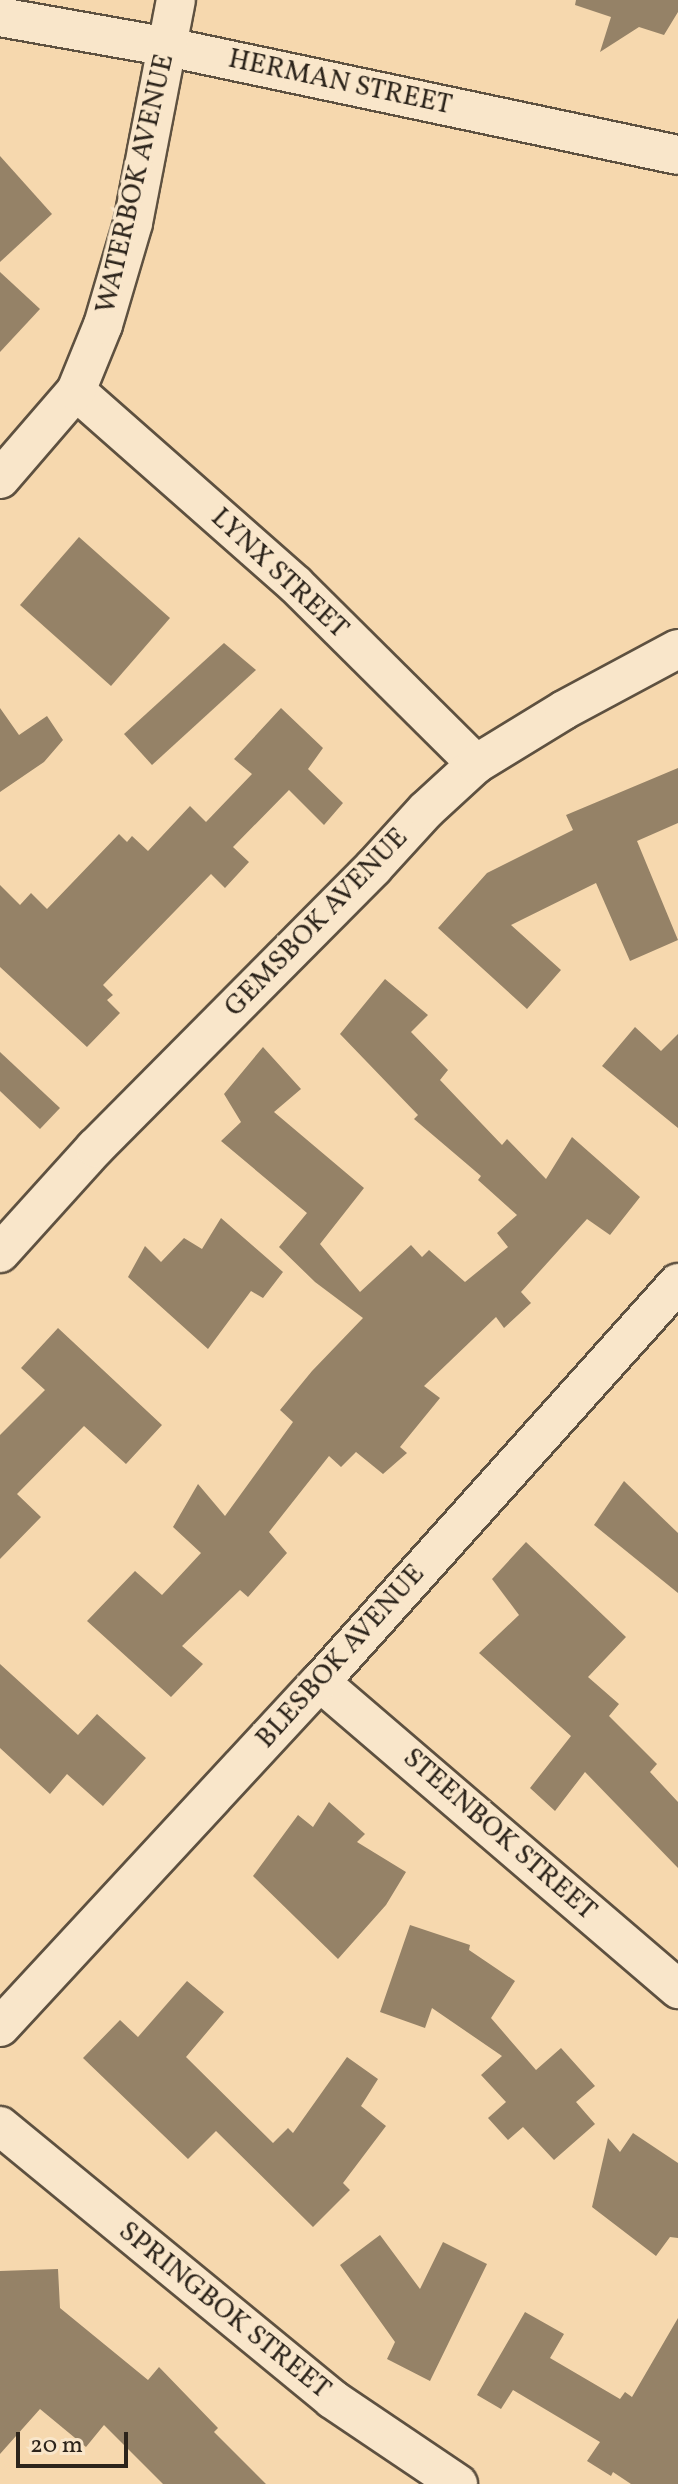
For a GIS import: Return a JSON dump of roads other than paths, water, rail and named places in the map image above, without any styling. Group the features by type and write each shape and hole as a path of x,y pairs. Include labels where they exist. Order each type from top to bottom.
{"street":[{"name":"WATERBOK AVENUE","path":"0,479 76,391 103,325 133,223 176,0"},
{"name":"HERMAN STREET","path":"0,17 168,47 678,155"},
{"name":"LYNX STREET","path":"76,391 296,585 476,764"},
{"name":"GEMSBOK AVENUE","path":"0,1253 95,1148 373,868 426,810 476,764 564,710 678,649"},
{"name":"BLESBOK AVENUE","path":"0,2027 320,1682 678,1283"},
{"name":"STEENBOK STREET","path":"320,1682 678,1989"},
{"name":"SPRINGBOK STREET","path":"0,2126 332,2399 458,2484"}]}
